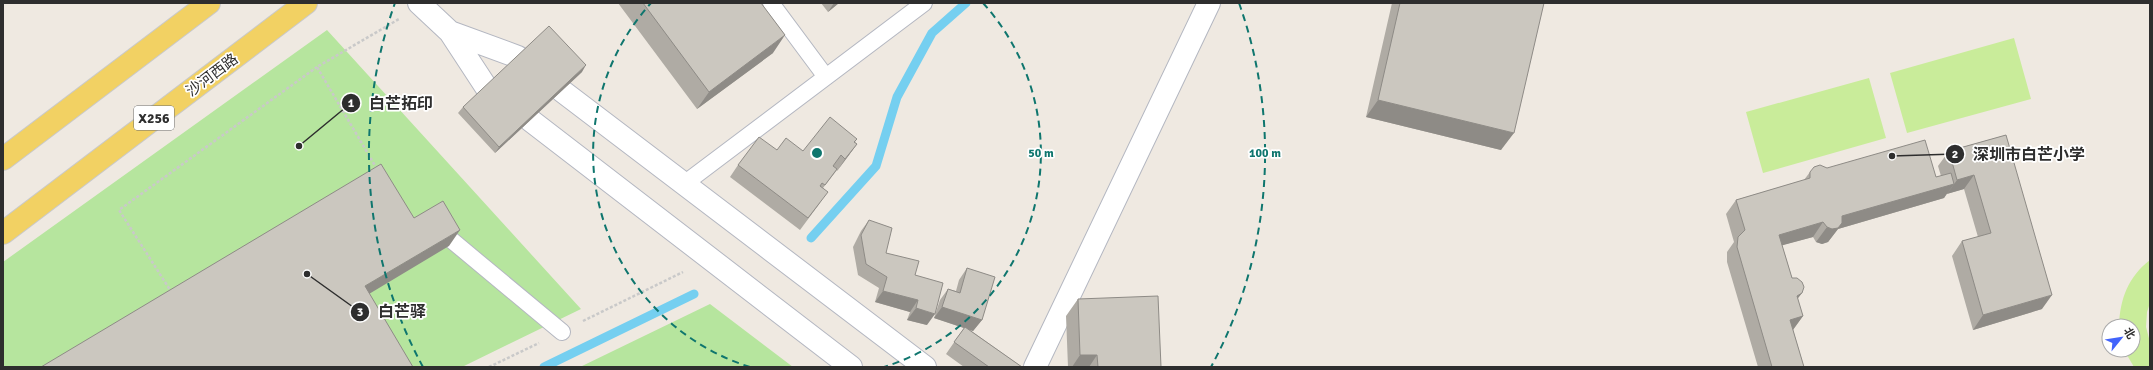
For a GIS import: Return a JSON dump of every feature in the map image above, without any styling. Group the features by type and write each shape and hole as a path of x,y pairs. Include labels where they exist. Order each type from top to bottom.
{"main road":[{"path":"3,159 209,3"},
{"name":"沙河西路","path":"3,233 306,3"}],"street":[{"path":"1035,367 1208,3"},
{"path":"422,4 450,32 486,87"},
{"path":"450,32 518,57"},
{"path":"562,90 925,367"},
{"path":"530,120 851,367"}],"lane":[{"path":"771,3 826,77"},
{"path":"684,184 924,3"},
{"path":"449,238 562,332"}],"path":[{"path":"173,295 119,210 317,67 422,4"},
{"path":"317,67 379,174"},
{"path":"489,367 710,259"}],"green space":[{"path":"327,30 581,309 462,367 3,367 3,262"},
{"path":"2014,38 2031,99 1907,133 1890,73"},
{"path":"1869,78 1886,138 1763,173 1746,112"},
{"path":"2150,260 2150,303 2147,312 2146,327 2150,342 2150,367 2134,367 2129,358 2141,358 2141,318 2120,318 2123,298 2131,281 2142,267"},
{"path":"710,304 793,367 580,367"}],"building":[{"path":"643,3 761,3 785,35 709,92"},
{"path":"1400,3 1544,3 1514,133 1378,100"},
{"path":"549,26 586,65 499,147 463,107"},
{"path":"830,117 857,139 854,142 857,144 845,159 841,155 833,166 837,169 825,185 822,183 820,186 828,192 808,218 738,165 759,137 777,150 786,138 803,151"},
{"path":"2006,135 2052,295 1983,315 1962,241 1991,233 1974,175 1957,180 1949,151"},
{"path":"1925,140 1936,177 1951,173 1954,184 1842,216 1842,223 1838,228 1832,229 1827,227 1823,222 1779,235 1792,278 1797,278 1802,282 1804,287 1802,293 1797,296 1803,316 1790,320 1804,367 1772,367 1737,247 1738,237 1745,230 1736,200 1810,178 1810,172 1814,167 1820,165 1827,168"},
{"path":"381,164 414,218 443,201 460,230 365,286 413,367 41,367"},
{"path":"869,220 892,228 886,253 919,261 915,275 943,283 935,314 916,308 918,300 883,291 887,277 866,264 861,235"},
{"path":"967,268 995,277 982,320 942,307 948,289 960,293"},
{"path":"1158,296 1161,367 1098,367 1097,355 1080,355 1078,299"},
{"path":"965,327 1022,367 989,367 954,342"}],"waterway":[{"path":"811,238 876,166 897,97 932,33 966,3"},
{"path":"544,367 694,294"}],"place":[{"name":"白芒拓印","path":"299,146"},
{"name":"深圳市白芒小学","path":"1892,156"},
{"name":"白芒驿","path":"307,274"}]}
